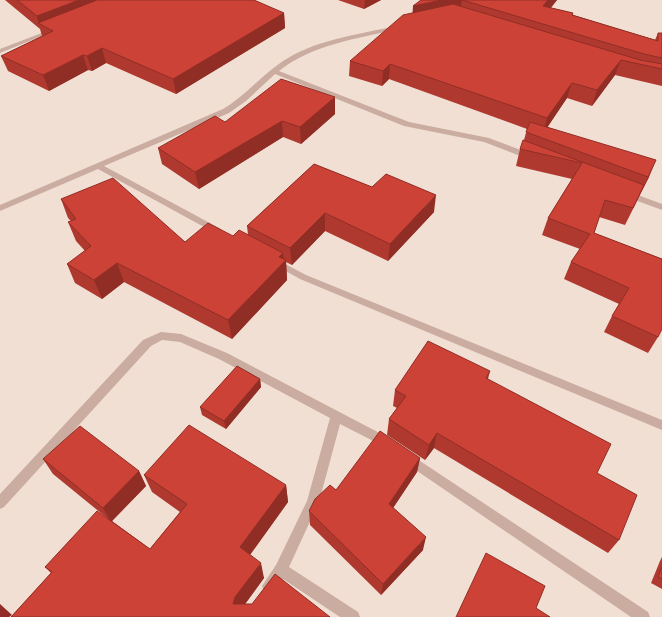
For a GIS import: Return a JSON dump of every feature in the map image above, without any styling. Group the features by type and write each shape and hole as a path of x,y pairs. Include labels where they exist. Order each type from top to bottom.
{"street":[{"path":"0,208 226,111 246,98 274,71 290,60 321,45 407,26"},
{"path":"0,51 59,28"},
{"path":"274,71 407,124 486,140 538,160"},
{"path":"98,166 228,236"},
{"path":"618,191 662,208"},
{"path":"262,254 303,277 662,425"},
{"path":"0,503 147,343 161,336 181,338 223,356 384,441 643,617"},
{"path":"264,594 281,570 313,502 336,416"},
{"path":"281,570 353,617"}],"building":[{"path":"17,0 79,0 37,16"},
{"path":"97,0 254,0 284,13 173,79 102,48 87,56 83,55 43,75 1,56 53,31 38,23"},
{"path":"421,0 442,0 413,6"},
{"path":"462,0 548,0 543,6 573,13 572,15 658,41 658,33 662,33 662,58 644,54"},
{"path":"453,4 640,60 662,64 662,69 621,60 597,90 572,83 547,118 390,64 383,71 350,61 403,15"},
{"path":"281,79 335,97 300,127 282,121 195,172 158,148 215,116 225,122"},
{"path":"530,122 656,160 648,177 526,132"},
{"path":"523,140 644,185 633,208 605,200 594,233 662,259 662,329 658,337 612,316 629,288 571,262 590,234 548,218 582,163 520,149"},
{"path":"314,164 372,187 386,174 436,195 390,244 325,213 290,248 247,226"},
{"path":"113,178 185,242 208,223 233,236 239,230 283,253 279,257 286,260 228,320 117,263 94,280 67,264 91,246 68,222 76,219 61,199"},
{"path":"428,341 490,371 486,378 611,444 597,473 637,495 619,540 437,433 429,445 389,419 406,396 395,390"},
{"path":"237,366 260,379 224,421 200,407"},
{"path":"189,425 286,485 240,547 261,563 235,597 233,604 252,604 275,574 330,617 11,617 52,572 45,567 97,511 150,549 187,504 144,475"},
{"path":"80,426 139,471 103,508 43,459"},
{"path":"380,431 420,458 389,504 426,537 383,584 309,511 315,499 330,485 336,490"},
{"path":"486,553 545,586 536,608 550,617 456,617"},
{"path":"662,567 662,579 658,577"}]}
